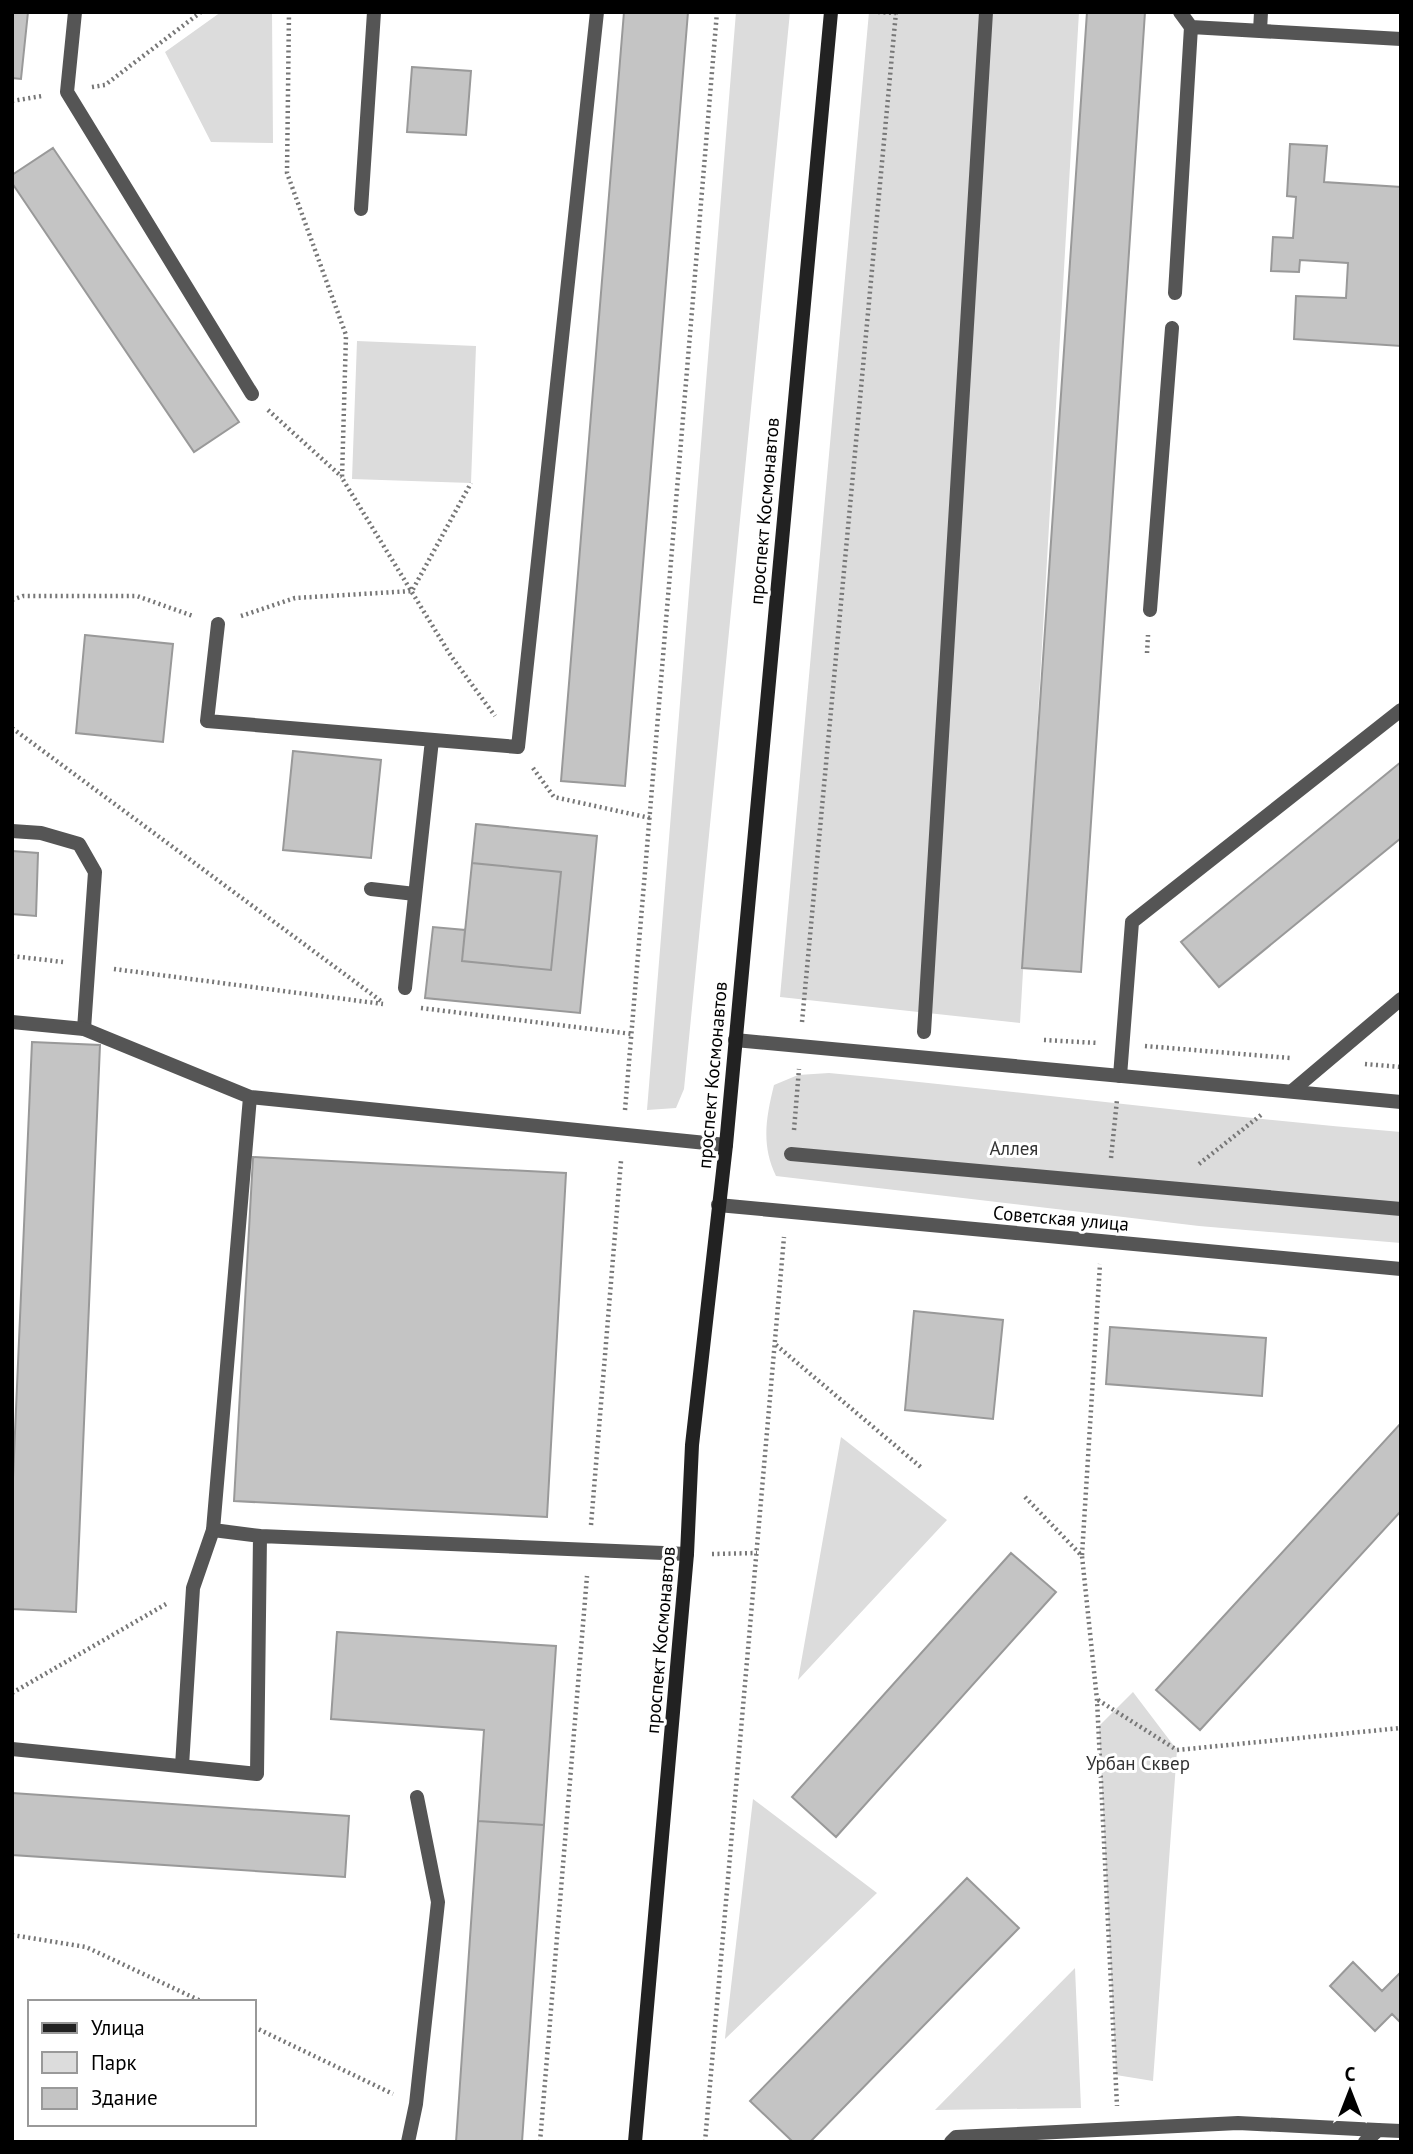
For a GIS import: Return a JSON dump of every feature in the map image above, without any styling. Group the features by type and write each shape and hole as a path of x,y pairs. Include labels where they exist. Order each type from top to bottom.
{"main road":[{"name":"проспект Космонавтов","path":"635,2142 687,1554 692,1445 726,1144 831,12"}],"street":[{"path":"75,12 67,92 252,394"},
{"path":"361,209 374,12"},
{"path":"218,624 207,721 518,747 597,12"},
{"path":"924,1032 986,12"},
{"path":"1175,293 1191,27 1181,12"},
{"path":"1260,31 1261,12"},
{"path":"1191,27 1401,39"},
{"path":"1150,610 1172,328"},
{"path":"1120,1076 1132,922 1401,710"},
{"path":"405,988 432,740"},
{"path":"12,831 41,833 79,844 95,872 84,1029"},
{"path":"371,889 415,894"},
{"path":"1292,1091 1401,999"},
{"path":"12,1022 84,1029 250,1097 726,1144"},
{"path":"736,1040 1401,1102"},
{"path":"182,1766 193,1588 213,1530 250,1097"},
{"path":"791,1154 1401,1209"},
{"name":"Советская улица","path":"719,1205 1401,1269"},
{"path":"213,1530 260,1536 687,1554"},
{"path":"12,1749 257,1774 260,1536"},
{"path":"408,2142 416,2104 438,1902 417,1797"},
{"path":"951,2142 956,2137 1238,2123 1401,2131"},
{"path":"1365,2142 1378,2130"}],"path":[{"path":"12,101 105,85 201,12"},
{"path":"289,12 287,173 346,335 342,478"},
{"path":"540,2142 717,12"},
{"path":"791,1154 896,13 878,12"},
{"path":"252,394 342,478 451,656 554,797 650,818"},
{"path":"412,591 471,483"},
{"path":"12,600 23,596 137,596 218,624 295,598 412,591"},
{"path":"12,728 385,1004 12,956"},
{"path":"413,1007 632,1034"},
{"path":"1043,1040 1401,1067"},
{"path":"705,2142 786,1212"},
{"path":"1101,1241 1082,1556 1097,1700 1119,2129"},
{"path":"775,1344 923,1468"},
{"path":"1025,1497 1082,1556"},
{"path":"687,1554 757,1553"},
{"path":"12,1693 193,1588"},
{"path":"1097,1700 1177,1751 1401,1728"},
{"path":"12,1935 86,1947 199,2000"},
{"path":"256,2028 416,2104"}],"green space":[{"path":"221,12 272,12 273,143 211,142 165,52"},
{"path":"736,12 790,12 684,1089 676,1108 647,1110"},
{"path":"869,12 1079,12 1020,1023 780,997"},
{"path":"357,341 476,346 471,483 352,479"},
{"name":"Аллея","path":"829,1073 1401,1132 1401,1243 1199,1226 776,1176 768,1153 766,1131 774,1085 798,1075"},
{"path":"841,1437 947,1520 798,1680"},
{"name":"Урбан Сквер","path":"1133,1692 1177,1750 1153,2081 1116,2075 1099,1726"},
{"path":"753,1799 877,1893 725,2039 725,2038"},
{"path":"1075,1968 1081,2108 935,2110"}],"building":[{"path":"12,12 28,12 21,79 12,78"},
{"path":"624,12 688,12 625,786 561,781"},
{"path":"1087,12 1145,12 1081,972 1022,968"},
{"path":"412,67 471,71 466,135 407,132"},
{"path":"1290,144 1327,146 1324,182 1401,187 1401,346 1294,339 1296,296 1346,298 1348,263 1300,260 1299,272 1271,271 1273,237 1293,238 1296,197 1287,196"},
{"path":"53,148 239,422 194,452 12,183 12,175"},
{"path":"85,635 173,644 163,742 76,733"},
{"path":"293,751 381,760 371,858 283,850"},
{"path":"1401,762 1401,838 1219,987 1181,942"},
{"path":"476,824 597,836 580,1013 425,998 433,927 465,930 462,961 551,970 561,872 472,863"},
{"path":"12,851 38,853 36,916 12,914"},
{"path":"472,863 561,872 551,970 462,961"},
{"path":"32,1042 100,1045 76,1612 12,1609 12,1501"},
{"path":"253,1157 566,1173 547,1517 234,1501"},
{"path":"914,1311 1003,1320 993,1419 905,1410"},
{"path":"1110,1327 1266,1338 1262,1396 1106,1384"},
{"path":"1401,1423 1401,1511 1200,1730 1156,1690"},
{"path":"1011,1553 1056,1592 836,1837 792,1797"},
{"path":"337,1632 556,1646 544,1825 478,1821 484,1730 331,1719"},
{"path":"12,1793 349,1816 345,1877 12,1855"},
{"path":"478,1821 544,1825 522,2142 456,2142"},
{"path":"967,1878 1019,1928 810,2142 793,2142 750,2101"},
{"path":"1353,1962 1382,1991 1401,1972 1401,2023 1392,2014 1375,2031 1330,1986"}]}
